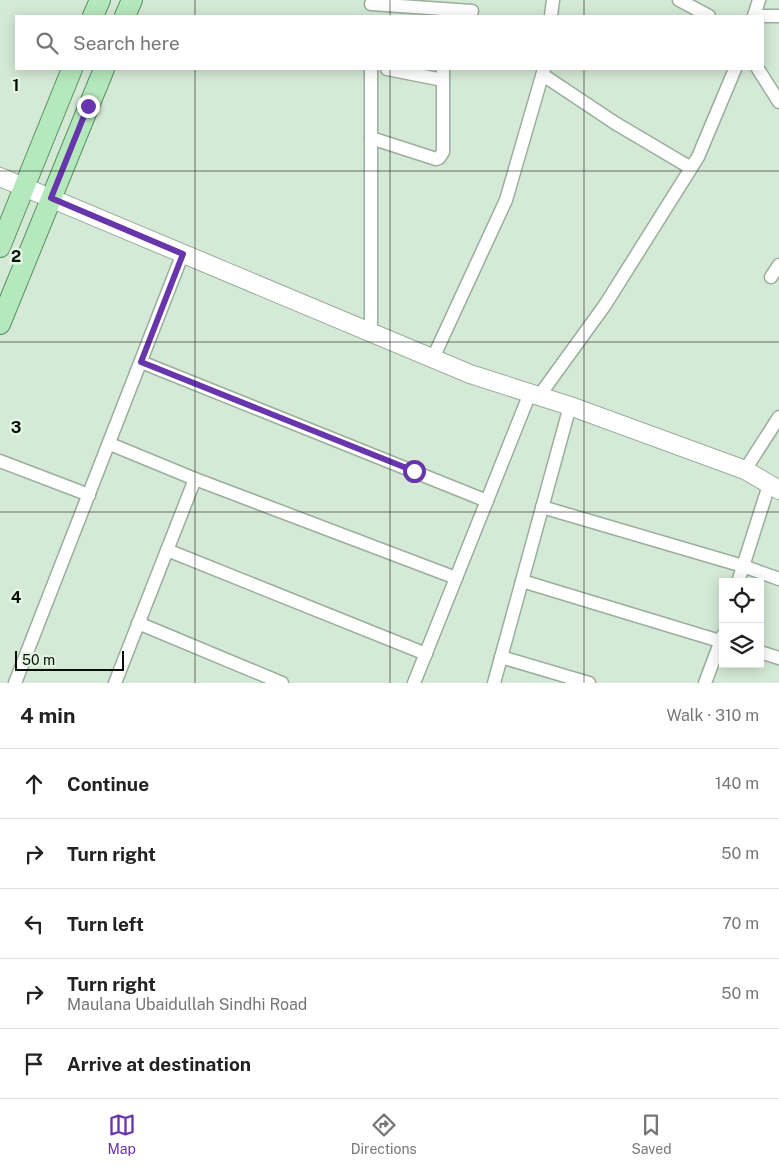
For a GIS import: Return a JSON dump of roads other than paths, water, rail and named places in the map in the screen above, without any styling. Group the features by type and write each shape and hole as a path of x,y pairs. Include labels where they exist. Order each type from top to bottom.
{"main road":[{"path":"93,15 100,0"},
{"path":"125,15 132,0"},
{"path":"0,247 72,70"},
{"path":"0,324 104,70"}],"street":[{"path":"551,15 554,0"},
{"path":"679,0 707,15"},
{"path":"754,15 759,0"},
{"path":"371,7 446,13 472,11"},
{"path":"764,16 779,16"},
{"path":"371,70 371,332"},
{"path":"371,138 436,159 443,152 443,74 398,70"},
{"path":"414,683 487,501 534,395 605,305 692,168 735,70"},
{"path":"759,70 779,102"},
{"path":"432,358 506,200 543,72 615,123 692,168"},
{"path":"0,177 470,374 570,406 745,470 774,488 739,578"},
{"path":"15,683 183,254"},
{"path":"771,277 779,265"},
{"path":"141,362 487,501"},
{"path":"494,683 570,406"},
{"path":"745,470 779,417"},
{"path":"110,444 195,479 456,578"},
{"path":"0,461 89,495"},
{"path":"115,683 195,479"},
{"path":"542,506 743,566 779,579"},
{"path":"167,550 426,654"},
{"path":"522,581 719,639"},
{"path":"138,623 282,683"},
{"path":"705,683 719,648"},
{"path":"764,653 779,658"},
{"path":"501,657 589,683"}]}
